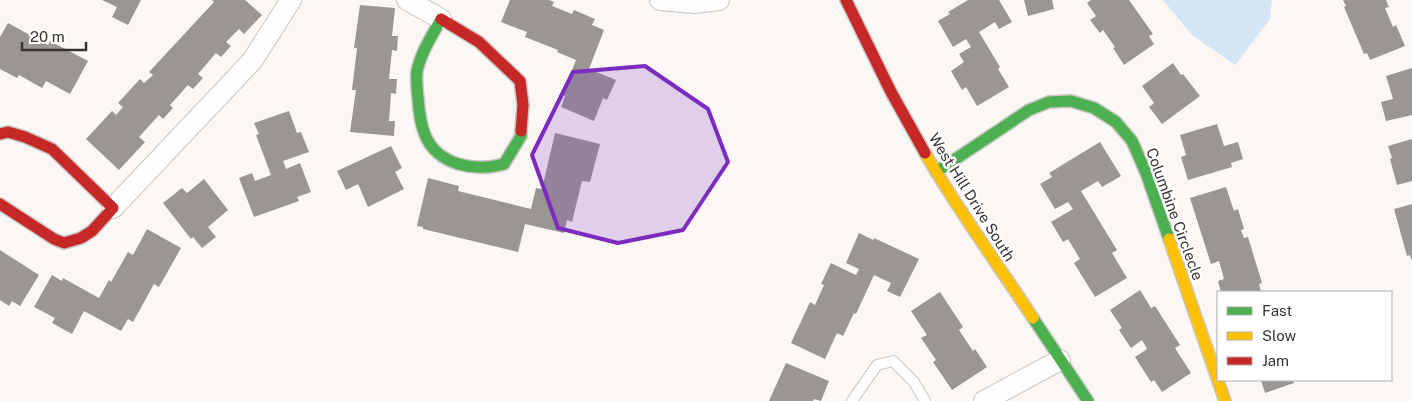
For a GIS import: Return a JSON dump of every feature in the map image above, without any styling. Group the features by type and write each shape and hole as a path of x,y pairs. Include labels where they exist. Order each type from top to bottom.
{"street":[{"path":"0,204 54,239 64,243 81,238 92,232 252,61 291,0"},
{"path":"407,0 441,19 479,42 520,81 523,105 521,136 504,164 476,168 455,163 439,154 426,136 419,115 417,72 424,51 441,19"},
{"path":"660,0 694,4 719,0"},
{"name":"West Hill Drive South","path":"846,0 891,92 936,172 1088,401"},
{"name":"Columbine Circlecle","path":"936,172 1029,110 1049,102 1071,101 1094,108 1116,122 1132,142 1146,172 1217,378"},
{"path":"0,134 8,132 52,148 113,208"},
{"path":"984,401 1060,360"},
{"name":"Columbine Circlecle","path":"1218,381 1225,401"}],"lane":[{"path":"852,401 877,366 894,361 914,382 925,401"}],"highlighted area":[{"path":"645,66 708,109 728,162 683,230 618,243 558,228 532,155 573,72"}],"water":[{"path":"1163,0 1272,0 1270,19 1235,65 1192,35"}],"building":[{"path":"102,0 141,0 128,25 112,17 117,7"},
{"path":"212,0 245,0 262,15 244,34 239,29 226,42 231,46 221,57 216,53 198,74 203,78 193,89 188,85 170,105 173,108 163,119 159,115 139,137 145,142 119,170 86,139 112,111 116,115 123,107 118,103 140,79 144,83 153,75 149,72 214,2"},
{"path":"510,0 549,0 554,2 552,6 572,14 574,10 595,19 592,25 604,30 589,69 616,80 607,100 603,98 594,121 561,107 565,96 562,95 576,60 557,52 558,50 525,37 527,32 501,22"},
{"path":"968,0 999,0 1012,22 999,29 995,22 979,32 1000,67 998,69 1009,87 977,106 966,87 962,90 951,71 964,62 959,54 971,47 966,39 953,47 938,21 950,14 948,12"},
{"path":"1024,0 1052,0 1054,9 1028,16"},
{"path":"1091,0 1129,0 1153,34 1149,36 1154,44 1124,65 1113,48 1115,47 1103,30 1100,33 1090,20 1096,16 1087,3"},
{"path":"1343,0 1386,0 1389,7 1385,8 1393,27 1396,25 1405,46 1370,60 1367,53 1364,54 1344,7 1346,6"},
{"path":"360,5 395,8 392,36 398,36 397,51 392,50 389,79 397,79 396,94 391,93 389,121 395,121 394,136 350,132 356,90 352,90 357,48 354,48"},
{"path":"8,23 48,45 50,41 88,61 70,94 46,81 42,88 19,75 17,78 0,69 0,37"},
{"path":"1173,63 1200,96 1162,124 1149,107 1154,103 1142,86"},
{"path":"1412,68 1412,115 1386,121 1381,102 1393,99 1386,76"},
{"path":"289,111 297,133 301,132 309,152 283,161 286,169 300,163 311,192 297,197 299,201 254,217 239,178 252,173 255,181 271,175 256,135 259,134 254,123"},
{"path":"1217,124 1224,146 1238,142 1243,159 1231,163 1232,167 1188,180 1181,157 1186,155 1180,135"},
{"path":"555,133 600,144 590,182 582,181 572,222 567,220 564,233 525,224 518,252 417,226 428,178 459,186 458,191 531,209 536,188 542,189"},
{"path":"1412,139 1412,181 1397,185 1388,146"},
{"path":"1100,142 1121,176 1102,187 1098,181 1081,191 1117,250 1112,253 1127,278 1095,297 1074,263 1080,259 1068,239 1063,242 1051,222 1073,209 1068,202 1055,209 1040,184 1052,177 1049,173"},
{"path":"391,146 402,168 395,172 404,189 368,207 358,184 346,190 337,171"},
{"path":"204,179 228,210 208,227 216,237 202,248 193,237 191,239 163,203 182,188 187,193"},
{"path":"1226,187 1234,211 1238,209 1244,229 1241,230 1244,238 1248,237 1262,283 1259,284 1261,291 1221,291 1218,281 1224,279 1219,261 1211,264 1190,198"},
{"path":"1412,204 1411,259 1410,255 1407,256 1394,209"},
{"path":"147,229 181,248 159,287 154,284 133,322 128,319 121,331 84,311 72,334 52,323 55,318 34,307 52,275 62,281 63,278 99,298 109,280 111,282 128,252 133,255"},
{"path":"859,233 919,259 900,297 887,291 891,283 874,275 856,314 854,313 843,336 837,333 825,359 791,343 810,302 815,305 824,285 821,284 831,263 856,275 859,269 846,263"},
{"path":"0,250 39,275 20,306 12,301 9,306 0,300"},
{"path":"1140,290 1151,308 1155,306 1180,345 1175,348 1191,373 1162,392 1154,380 1151,382 1135,357 1147,349 1142,340 1131,348 1119,330 1122,328 1110,310"},
{"path":"940,292 963,327 959,330 973,351 975,349 987,367 952,390 933,362 936,360 921,338 927,335 911,311"},
{"path":"786,363 829,381 821,401 814,399 813,401 769,401"},
{"path":"1261,381 1293,381 1294,383 1265,393"}],"traffic: fast":[{"path":"441,19 424,51 417,74 419,112 425,135 431,145 439,154 459,164 470,167 493,166 504,164 521,136 521,131"},
{"path":"936,172 1029,110 1049,102 1071,101 1094,108 1116,122 1132,141 1146,173 1169,239"},
{"path":"1033,318 1088,401"}],"traffic: slow":[{"path":"925,153 964,216 1033,318"},
{"path":"1169,239 1217,378"},
{"path":"1218,381 1225,401"}],"traffic: jam":[{"path":"846,0 891,92 925,153"},
{"path":"441,19 479,42 520,81 523,105 521,131"},
{"path":"0,134 8,132 52,149 113,208 92,231 81,238 64,243 54,239 0,204"}]}
